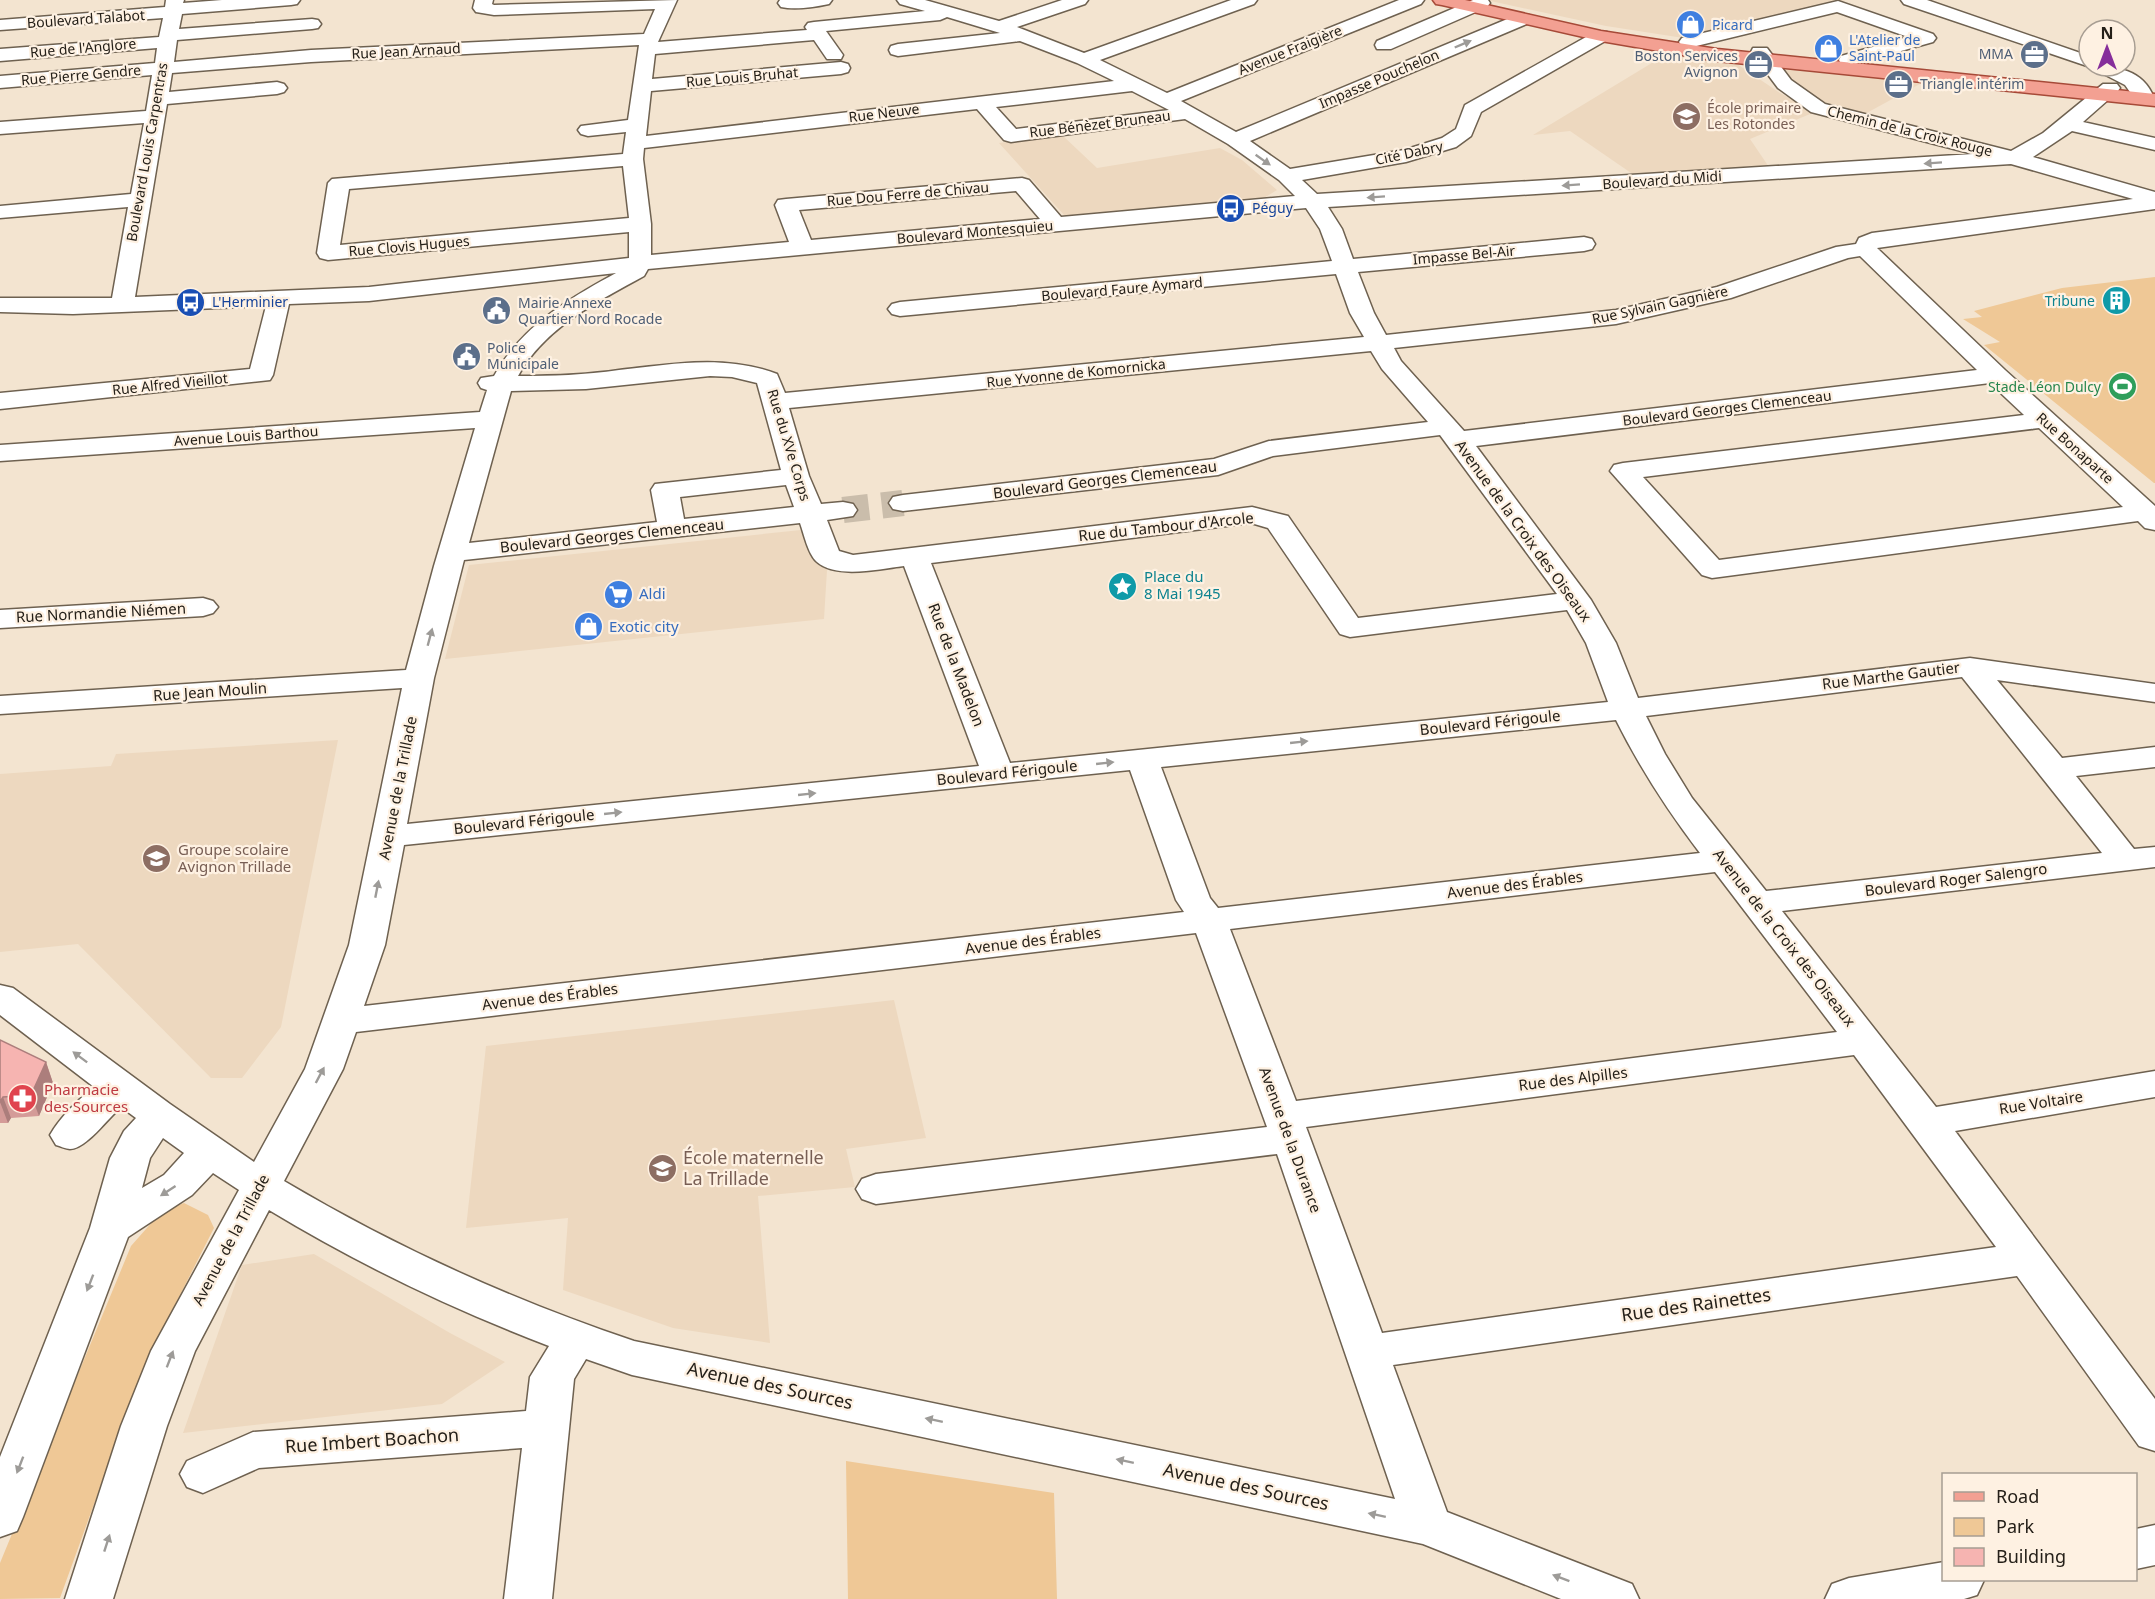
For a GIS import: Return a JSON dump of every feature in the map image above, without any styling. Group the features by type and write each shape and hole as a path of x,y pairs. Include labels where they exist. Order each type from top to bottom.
{"main road":[{"path":"1442,0 1473,3 1762,55 2106,91"},
{"path":"1473,3 1523,19 1601,36 1717,56 1762,55 1848,60 2149,96"}],"street":[{"name":"Boulevard Talabot","path":"0,25 174,7 291,0"},
{"path":"787,3 823,0"},
{"name":"Avenue de la Croix des Oiseaux","path":"906,0 1000,27 1084,59 1166,100 1235,140 1286,176 1311,201 1331,229 1344,267 1377,343 1404,380 1452,434 1576,600 1601,643 1626,708 1649,754 1678,802 1927,1122 2025,1259 2155,1432"},
{"path":"1000,27 1079,0"},
{"path":"1084,59 1248,0"},
{"name":"Avenue Fraigière","path":"1166,100 1415,0"},
{"path":"1910,0 2077,58"},
{"path":"483,4 510,10 667,2 648,44 636,142 640,224 639,263"},
{"path":"1384,45 1473,3"},
{"path":"1688,42 1838,6 1927,38 1848,60"},
{"name":"Boulevard Louis Carpentras","path":"122,305 138,200 174,7"},
{"path":"819,34 814,27 957,14"},
{"name":"Impasse Pouchelon","path":"1235,140 1523,19"},
{"name":"Rue de l'Anglore","path":"0,55 312,24"},
{"name":"Rue Jean Arnaud","path":"161,69 311,56 648,44 819,34"},
{"name":"Rue Louis Bruhat","path":"643,86 838,61 819,34"},
{"path":"898,50 1026,36"},
{"name":"Cité Dabry","path":"1286,176 1429,152 1452,143 1465,132 1472,109 1601,36"},
{"name":"Chemin de la Croix Rouge","path":"1762,55 1782,83 1818,108 2012,158 2155,201"},
{"name":"Rue Pierre Gendre","path":"0,82 161,69"},
{"path":"2125,78 2134,82 2149,96"},
{"name":"Rue Neuve","path":"636,142 1132,85"},
{"path":"0,128 277,88"},
{"path":"2012,158 2025,154 2067,124 2106,91"},
{"name":"Rue Bénèzet Bruneau","path":"981,101 1011,136 1189,113"},
{"path":"2067,124 2155,144"},
{"path":"588,130 636,142"},
{"name":"Rue Clovis Hugues","path":"636,142 339,183 328,253 640,224"},
{"name":"Boulevard du Midi","path":"1311,201 2012,158"},
{"name":"Rue Dou Ferre de Chivau","path":"803,249 786,206 1022,184 1056,225"},
{"path":"0,212 138,200"},
{"name":"Boulevard Montesquieu","path":"0,305 73,307 381,293 639,263 1311,201"},
{"name":"Rue Sylvain Gagnière","path":"1377,343 1616,317 1723,293 1844,252 1865,249 1867,243 1872,240 2155,201"},
{"name":"Impasse Bel-Air","path":"1344,267 1584,244"},
{"name":"Rue Bonaparte","path":"1865,249 2044,420 2147,507"},
{"name":"Avenue de la Trillade","path":"89,1599 144,1426 173,1351 324,1069 342,1021 367,945 419,678 491,419 495,384 519,354 542,331 598,291 636,271 639,263"},
{"name":"Boulevard Faure Aymard","path":"900,309 1344,267"},
{"name":"Rue Alfred Vieillot","path":"0,401 261,375 279,298"},
{"name":"Rue Yvonne de Komornicka","path":"775,402 1377,343"},
{"name":"Rue du XVe Corps","path":"495,384 548,384 718,368 740,369 756,373 768,379 796,476 827,556 837,561 853,564 914,556"},
{"name":"Boulevard Georges Clemenceau","path":"903,503 1218,467 1269,449 1452,434 1996,375"},
{"name":"Avenue Louis Barthou","path":"0,453 491,419"},
{"path":"2044,420 1623,471 1712,569 2147,507"},
{"path":"672,529 665,490 796,476"},
{"name":"Boulevard Georges Clemenceau","path":"452,553 843,510"},
{"name":"Rue du Tambour d'Arcole","path":"914,556 1252,515 1278,522 1350,628 1576,600"},
{"name":"Rue de la Madelon","path":"914,556 998,774"},
{"name":"Rue Normandie Niémen","path":"0,619 203,607"},
{"path":"1970,667 2054,769 2140,859"},
{"name":"Rue Marthe Gautier","path":"1626,708 1970,667 2155,693"},
{"name":"Rue Jean Moulin","path":"0,705 419,678"},
{"name":"Boulevard Férigoule","path":"387,836 1626,708"},
{"path":"2054,769 2155,757"},
{"name":"Avenue de la Durance","path":"1142,759 1193,900 1209,921 1287,1127 1428,1525"},
{"name":"Boulevard Roger Salengro","path":"1757,903 2140,859"},
{"name":"Avenue des Érables","path":"342,1021 1724,861"},
{"name":"Avenue des Sources","path":"0,997 120,1087 261,1185 418,1272 497,1309 576,1339 632,1358 1428,1525 1615,1599"},
{"name":"Rue des Alpilles","path":"876,1189 1863,1041"},
{"name":"Rue Voltaire","path":"1927,1122 2155,1084"},
{"path":"70,1136 93,1109 120,1087"},
{"path":"0,1517 111,1228 138,1141 161,1115"},
{"path":"111,1228 178,1185 210,1151"},
{"name":"Rue des Rainettes","path":"1366,1352 2025,1259"},
{"path":"528,1599 552,1377 576,1339"},
{"name":"Rue Imbert Boachon","path":"203,1474 253,1450 547,1428"},
{"path":"2137,1549 2155,1545"},
{"path":"1849,1599 1954,1581"}],"shaded area":[{"path":"1486,0 1846,0 1690,39 1606,26"},
{"name":"École primaire Les Rotondes","path":"1670,52 1731,60 1780,93 1815,112 1750,139 1769,167 1634,175 1570,131 1533,135"},
{"path":"1790,64 1929,79 1863,115 1819,102 1803,91 1783,69"},
{"path":"1062,135 1097,168 1220,148 1242,160 1277,190 1264,198 1064,215 999,143"},
{"path":"801,530 827,570 824,619 445,659 469,565"},
{"name":"Groupe scolaire Avignon Trillade","path":"338,740 281,1027 242,1078 211,1078 78,944 0,952 0,774 111,766 116,754"},
{"name":"École maternelle La Trillade","path":"894,1000 926,1138 846,1149 855,1187 758,1196 770,1343 673,1328 563,1290 568,1218 466,1228 486,1046"},
{"path":"314,1254 450,1333 505,1362 442,1404 183,1433 242,1265"}],"green space":[{"name":"Stade Léon Dulcy","path":"2155,277 2154,483 1984,345 2000,342 1963,319 1982,317 1974,311 2062,288"},
{"path":"184,1203 208,1215 214,1228 144,1366 60,1598 0,1599 0,1563 131,1246 161,1212"},
{"path":"846,1461 1054,1493 1057,1599 848,1599"}],"building":[{"path":"0,1040 46,1062 31,1095 3,1097 0,1102"}],"tunnel":[{"path":"843,510 903,503"}],"place":[{"name":"Picard","path":"1691,25"},
{"name":"L'Atelier de Saint-Paul","path":"1828,48"},
{"name":"MMA","path":"2034,54"},
{"name":"Boston Services Avignon","path":"1759,64"},
{"name":"Triangle intérim","path":"1899,84"},
{"name":"École primaire Les Rotondes","path":"1686,116"},
{"name":"Péguy","path":"1231,208"},
{"name":"Tribune","path":"2116,301"},
{"name":"L'Herminier","path":"191,302"},
{"name":"Mairie Annexe Quartier Nord Rocade","path":"497,311"},
{"name":"Police Municipale","path":"466,356"},
{"name":"Stade Léon Dulcy","path":"2122,387"},
{"name":"Place du 8 Mai 1945","path":"1123,586"},
{"name":"Aldi","path":"618,594"},
{"name":"Exotic city","path":"588,627"},
{"name":"Groupe scolaire Avignon Trillade","path":"157,859"},
{"name":"Pharmacie des Sources","path":"23,1099"},
{"name":"École maternelle La Trillade","path":"662,1168"}]}
